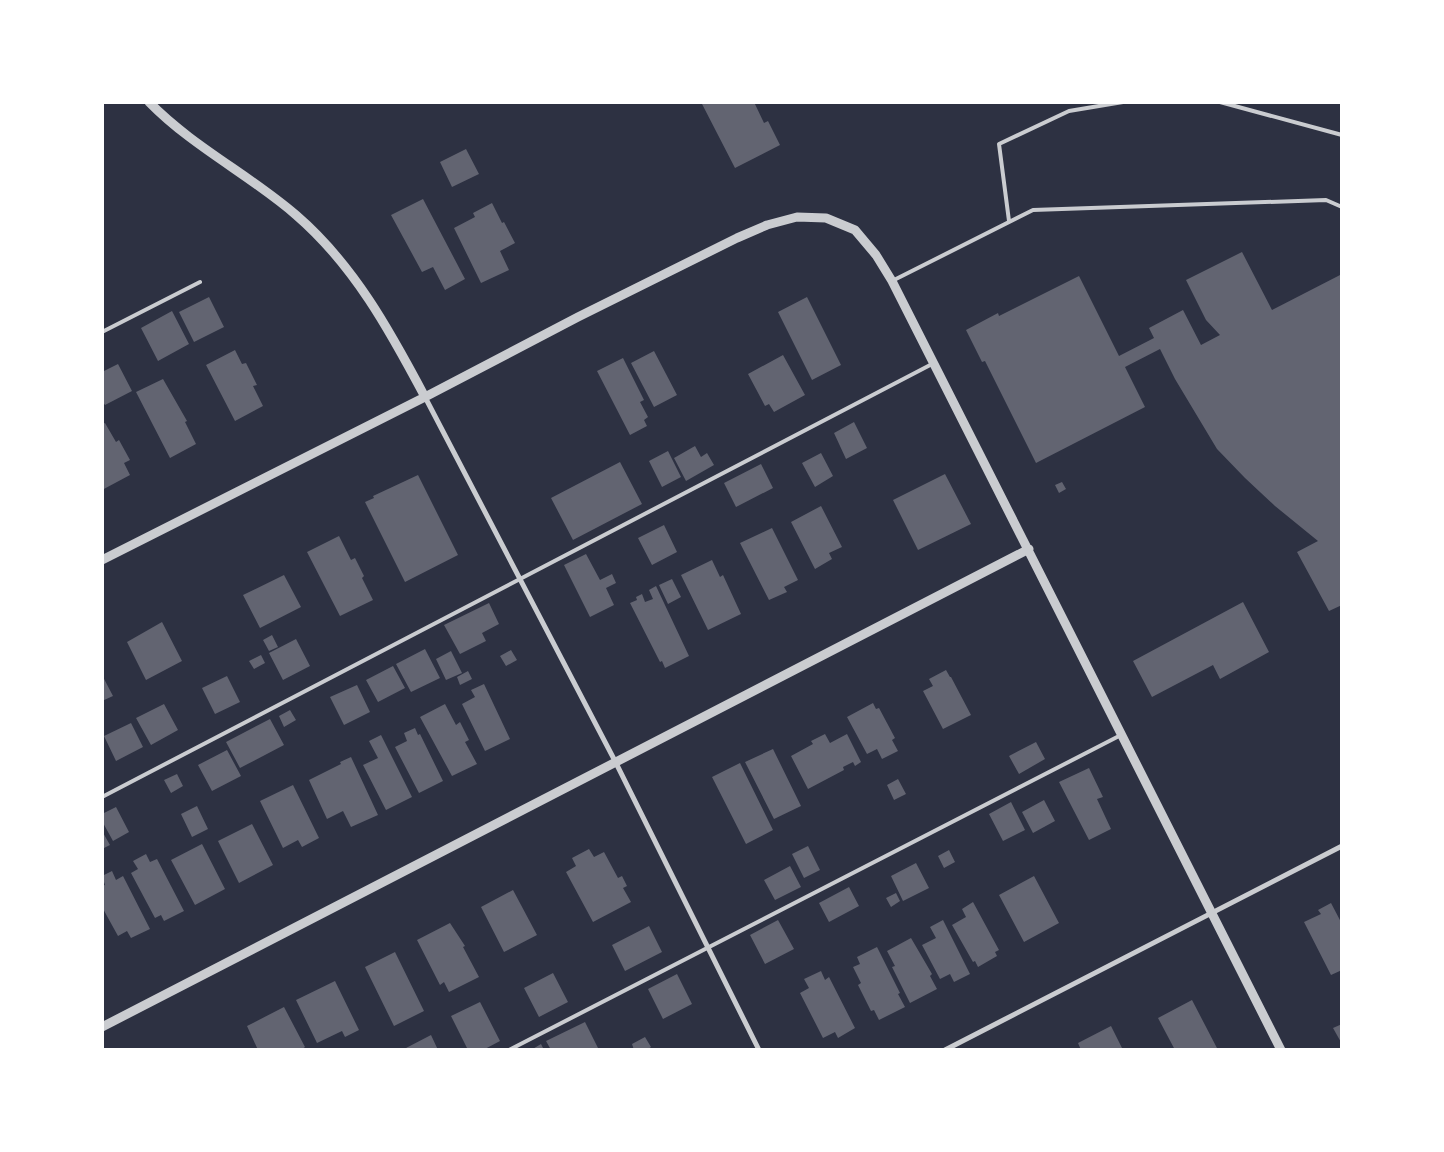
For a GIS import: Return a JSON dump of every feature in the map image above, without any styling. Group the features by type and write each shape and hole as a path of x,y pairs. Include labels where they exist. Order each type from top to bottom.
{"street":[{"path":"149,102 181,131 235,168 296,215 325,243 348,270 386,325 425,396 616,763 759,1050"},
{"path":"102,560 737,238 767,225 797,217 826,218 855,230 876,255 892,281 1281,1050"},
{"path":"102,1027 1029,549"},
{"path":"945,1050 1342,846"}],"lane":[{"path":"1009,221 999,144 1069,111 1123,102"},
{"path":"1220,102 1342,135"},
{"path":"892,281 1033,210 1326,200 1342,207"},
{"path":"102,332 200,282"},
{"path":"102,797 934,363"},
{"path":"509,1050 1121,734"}],"building":[{"path":"701,102 754,102 764,123 768,121 780,145 735,168"},
{"path":"466,149 479,174 452,187 440,162"},
{"path":"423,199 465,279 445,290 433,267 422,272 391,215"},
{"path":"492,203 515,243 500,251 509,270 481,283 454,228 475,217 473,213"},
{"path":"1242,252 1272,310 1342,274 1342,605 1329,611 1297,552 1318,541 1275,506 1217,449 1175,379 1160,349 1125,367 1145,407 1036,463 985,361 982,362 966,330 998,313 999,316 1079,276 1119,356 1154,338 1149,328 1183,310 1201,345 1220,335 1206,320 1186,280"},
{"path":"209,297 224,327 194,342 179,312"},
{"path":"807,297 841,365 812,380 778,312"},
{"path":"172,311 189,344 158,361 141,328"},
{"path":"235,350 242,364 246,363 257,385 253,386 263,406 235,421 206,365"},
{"path":"654,351 677,395 654,407 631,363"},
{"path":"783,355 805,395 774,412 769,404 765,406 748,374"},
{"path":"623,358 644,400 640,402 648,417 644,420 647,426 630,435 597,371"},
{"path":"118,364 132,391 105,405 102,401 102,372"},
{"path":"163,379 187,421 185,422 196,444 170,458 136,392"},
{"path":"854,422 867,448 846,459 834,433"},
{"path":"105,423 116,442 119,440 130,460 124,463 130,475 102,490 102,424"},
{"path":"695,446 701,457 707,453 714,465 686,481 674,458"},
{"path":"668,451 681,477 662,487 649,461"},
{"path":"821,453 833,476 815,487 802,463"},
{"path":"620,462 642,504 573,540 551,498"},
{"path":"761,464 773,488 736,507 724,483"},
{"path":"945,474 971,524 918,550 893,500"},
{"path":"418,475 458,555 405,582 365,502 374,498 373,496"},
{"path":"1062,482 1066,489 1059,493 1055,485"},
{"path":"821,506 842,547 829,553 832,559 815,569 791,522"},
{"path":"664,525 677,552 652,565 638,538"},
{"path":"772,528 798,580 784,587 787,592 769,600 740,543"},
{"path":"339,536 351,560 355,558 373,600 340,616 307,552"},
{"path":"586,554 600,580 612,574 616,583 606,588 614,605 590,617 564,565"},
{"path":"712,560 720,577 723,575 741,614 708,630 681,575"},
{"path":"284,575 301,607 260,628 243,595"},
{"path":"672,579 681,597 668,604 659,585"},
{"path":"656,586 689,656 665,668 662,661 660,662 630,603 637,600 636,597 642,594 645,602 653,599 649,590"},
{"path":"1243,602 1269,652 1220,679 1213,665 1152,697 1133,661"},
{"path":"489,603 499,624 482,633 486,641 460,654 444,625"},
{"path":"162,622 182,661 146,680 127,642"},
{"path":"272,635 278,647 269,651 263,640"},
{"path":"296,639 310,666 283,680 269,653"},
{"path":"425,649 440,678 411,692 396,664"},
{"path":"511,650 517,660 506,666 500,656"},
{"path":"451,651 462,673 446,680 436,659"},
{"path":"261,655 265,663 254,669 249,661"},
{"path":"393,666 405,688 378,702 366,680"},
{"path":"946,670 971,715 943,729 923,691 933,686 929,679"},
{"path":"468,671 472,679 460,685 457,677"},
{"path":"102,675 113,696 102,701"},
{"path":"227,676 240,702 215,714 202,688"},
{"path":"484,684 510,739 485,751 462,704 475,697 471,690"},
{"path":"357,685 370,712 344,725 330,697"},
{"path":"873,703 876,709 879,708 895,738 892,740 898,751 882,759 877,749 867,754 847,717"},
{"path":"164,704 178,730 151,745 136,718"},
{"path":"445,704 456,725 460,722 469,740 465,742 477,764 452,776 420,717"},
{"path":"290,710 296,720 284,727 279,716"},
{"path":"270,719 284,745 240,768 226,742"},
{"path":"131,723 143,747 116,761 104,736"},
{"path":"415,728 418,735 420,734 443,781 419,793 395,747 407,741 404,733"},
{"path":"825,734 830,743 847,734 861,762 855,766 853,762 843,767 844,770 808,789 791,756 813,744 811,741"},
{"path":"381,735 412,797 386,810 363,765 378,758 369,741"},
{"path":"1036,742 1045,759 1019,774 1009,756"},
{"path":"773,749 801,806 774,819 745,762"},
{"path":"227,750 241,776 212,791 198,765"},
{"path":"351,757 378,815 351,827 343,811 327,819 309,780"},
{"path":"740,763 773,830 746,844 712,777"},
{"path":"1089,768 1103,797 1097,799 1111,829 1089,840 1059,782"},
{"path":"177,774 183,786 171,793 164,780"},
{"path":"898,779 906,794 894,800 887,785"},
{"path":"293,785 319,838 302,847 298,840 283,848 260,801"},
{"path":"1044,800 1055,821 1033,833 1022,812"},
{"path":"1011,802 1025,830 1003,841 989,814"},
{"path":"197,806 208,829 192,837 181,814"},
{"path":"116,807 129,832 113,841 102,821 102,814"},
{"path":"252,824 273,865 239,883 218,841"},
{"path":"102,831 110,845 102,849"},
{"path":"202,844 225,889 195,905 171,860"},
{"path":"808,846 820,870 804,878 792,854"},
{"path":"589,849 594,857 604,852 618,878 622,876 627,886 623,888 631,902 593,922 566,872 576,866 572,858"},
{"path":"949,850 955,862 944,868 938,856"},
{"path":"146,854 150,862 157,859 184,911 164,921 161,915 155,918 131,873 138,869 133,861"},
{"path":"916,863 929,888 903,901 891,876"},
{"path":"790,866 801,887 775,900 764,880"},
{"path":"112,871 116,880 123,876 150,929 131,938 127,931 118,936 102,907 102,886 105,885 102,876"},
{"path":"1034,876 1059,923 1024,942 999,895"},
{"path":"849,887 859,906 829,922 819,903"},
{"path":"513,890 537,935 504,952 481,907"},
{"path":"896,893 900,901 891,907 886,898"},
{"path":"973,902 999,950 995,952 997,956 978,967 975,961 973,962 952,925 966,917 962,909"},
{"path":"1331,903 1342,924 1342,970 1331,975 1304,922 1321,914 1318,910"},
{"path":"778,920 794,949 765,964 750,935"},
{"path":"943,920 970,974 954,982 950,974 940,979 922,945 936,938 930,927"},
{"path":"450,923 465,946 463,947 479,977 449,992 444,982 440,985 417,940"},
{"path":"649,926 662,952 625,971 612,945"},
{"path":"911,938 932,974 930,976 937,989 910,1003 892,967 895,966 887,951"},
{"path":"877,947 905,1007 879,1020 874,1010 871,1011 858,985 861,983 853,967 860,964 857,957"},
{"path":"395,952 424,1011 394,1026 365,967"},
{"path":"821,971 825,980 829,977 855,1028 838,1038 835,1032 823,1038 800,993 809,988 804,979"},
{"path":"553,973 568,1002 539,1017 524,988"},
{"path":"677,974 692,1004 663,1019 648,989"},
{"path":"335,981 359,1030 345,1037 342,1031 317,1043 296,1000"},
{"path":"1192,1000 1218,1050 1175,1050 1158,1018"},
{"path":"480,1002 500,1041 483,1050 468,1050 451,1016"},
{"path":"284,1007 305,1047 301,1050 258,1050 247,1026"},
{"path":"585,1022 599,1050 551,1050 546,1041"},
{"path":"1342,1024 1342,1044 1333,1028"},
{"path":"1111,1026 1123,1050 1081,1050 1078,1043"},
{"path":"431,1035 438,1050 407,1050 406,1048"},
{"path":"645,1037 651,1047 647,1050 634,1050 632,1044"},
{"path":"541,1044 544,1050 531,1050"}]}
